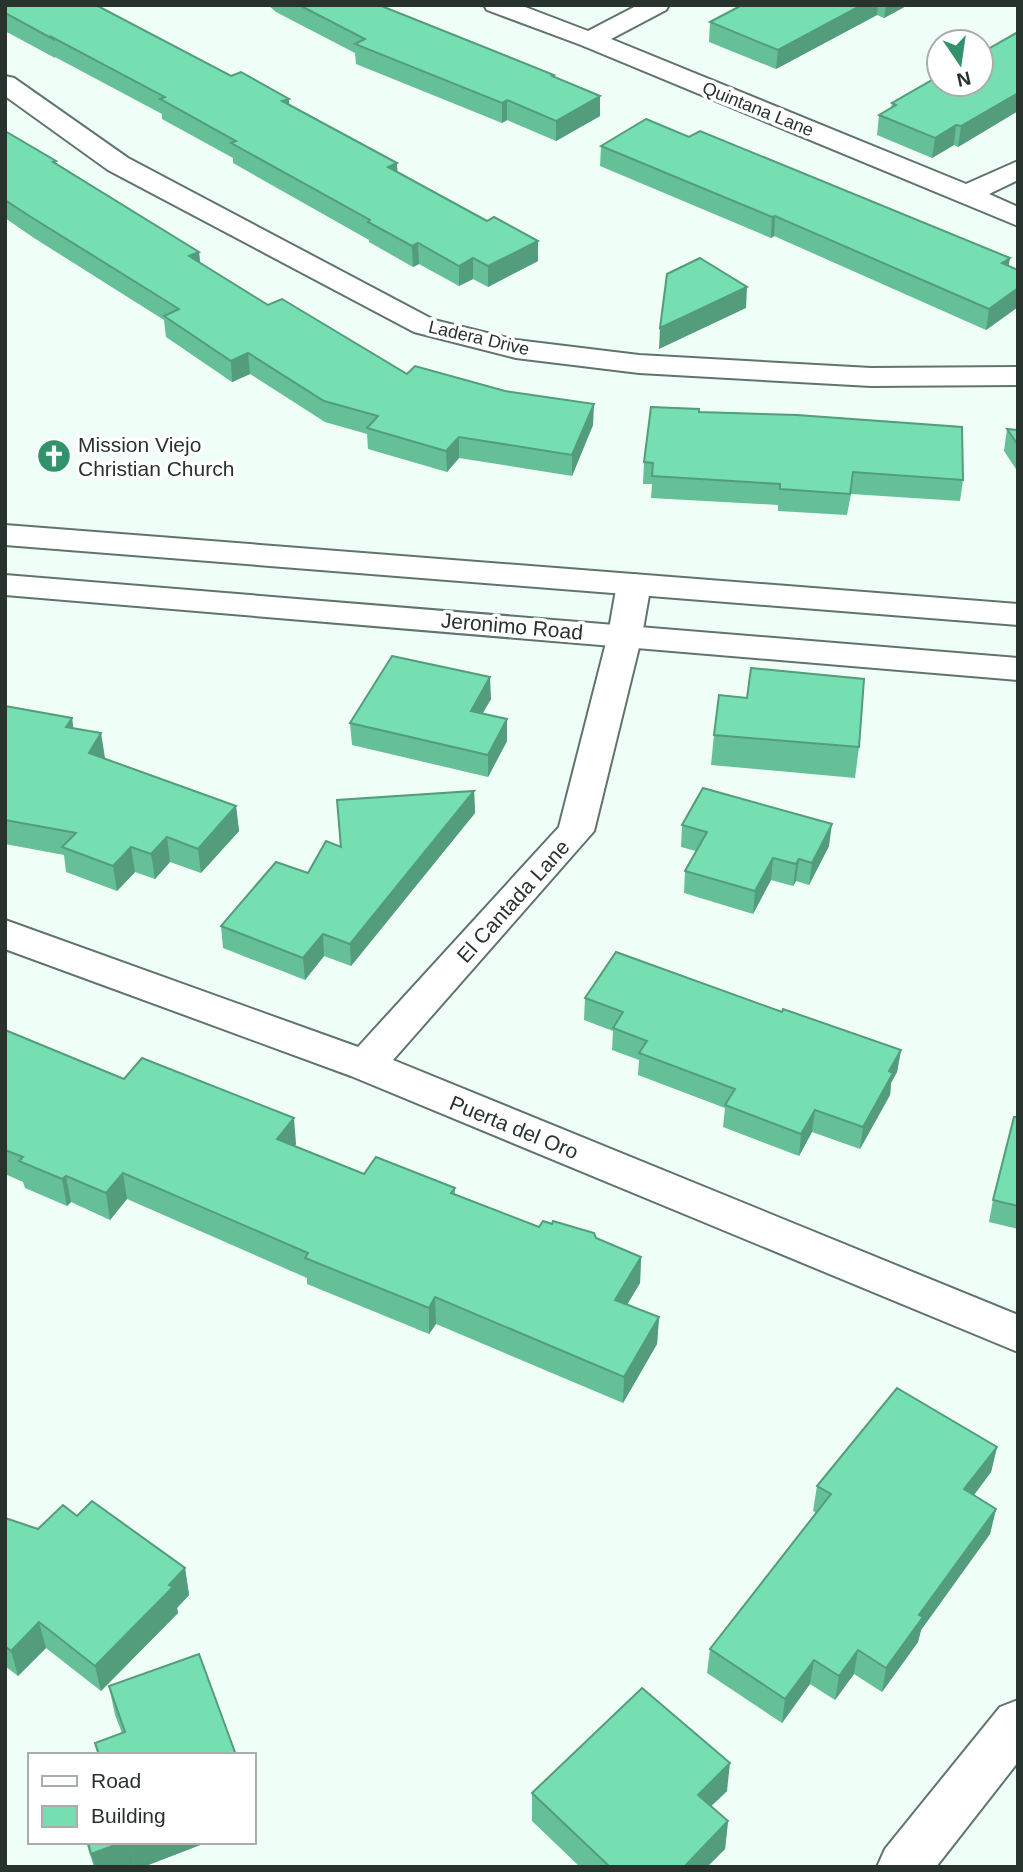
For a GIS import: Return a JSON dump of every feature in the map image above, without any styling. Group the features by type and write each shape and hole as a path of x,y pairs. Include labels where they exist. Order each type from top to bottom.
{"street":[{"name":"Quintana Lane","path":"496,5 590,40 967,194 1018,218"},
{"path":"590,40 657,5"},
{"name":"Ladera Drive","path":"5,84 118,164 424,326 516,349 639,364 871,377 1018,376"},
{"path":"967,194 1018,169"},
{"path":"5,536 1018,615"},
{"name":"El Cantada Lane","path":"365,1065 576,831 625,635 634,584"},
{"name":"Jeronimo Road","path":"5,585 1018,669"},
{"name":"Puerta del Oro","path":"5,934 365,1065 1018,1334"},
{"path":"903,1867 1018,1723"}],"building":[{"path":"5,5 96,5 231,76 241,72 289,99 282,101 397,163 388,167 487,221 494,217 538,241 488,266 473,258 459,266 418,243 412,246 231,143 236,141 160,99 165,97 5,13"},
{"path":"299,5 379,5 600,96 556,121 507,100 502,103 355,44 365,39"},
{"path":"742,5 862,5 778,50 710,22"},
{"path":"1018,32 1018,93 935,138 879,115 896,105 892,103 925,84 925,98 995,98 995,45"},
{"path":"646,119 689,137 700,131 1010,258 1002,263 1018,270 1018,288 989,309 775,216 601,146"},
{"path":"5,131 199,252 189,256 268,305 282,299 407,374 415,366 505,391 594,404 572,455 459,437 446,451 367,428 378,416 324,401 248,353 231,361 164,316 179,309 5,200"},
{"path":"700,258 747,287 660,328 667,274"},
{"path":"651,407 962,427 963,480 853,472 850,494 780,489 780,484 652,476 653,463 644,462"},
{"path":"1007,429 1018,430 1018,445"},
{"path":"392,656 490,677 471,711 507,719 488,755 350,723"},
{"path":"751,668 864,679 859,747 714,735 719,695 747,698"},
{"path":"5,706 72,718 66,727 101,733 89,753 236,806 198,849 167,837 151,854 131,847 113,866 62,847 76,833 5,820"},
{"path":"703,788 832,824 812,863 799,859 796,864 773,858 755,891 685,871 707,832 682,825"},
{"path":"474,791 350,944 323,934 303,958 221,926 276,862 308,873 326,841 341,847 337,800"},
{"path":"616,952 782,1012 783,1009 901,1050 889,1071 893,1073 863,1127 815,1110 801,1134 725,1105 735,1089 639,1053 647,1041 613,1028 623,1012 585,998"},
{"path":"5,1030 124,1079 142,1058 294,1118 277,1139 364,1174 376,1157 455,1188 451,1193 539,1227 543,1221 552,1224 553,1221 594,1233 596,1238 641,1257 615,1300 659,1317 624,1377 435,1297 429,1308 305,1258 308,1253 123,1173 106,1193 66,1176 62,1179 19,1161 23,1157 5,1150"},
{"path":"1014,1117 1018,1117 1018,1206 993,1200"},
{"path":"897,1388 997,1447 964,1489 996,1509 919,1615 923,1617 886,1668 858,1650 839,1676 814,1660 785,1699 710,1649 831,1494 817,1486"},
{"path":"92,1501 185,1568 169,1585 173,1587 95,1666 39,1622 11,1651 5,1646 5,1518 38,1529 63,1505 77,1516"},
{"path":"199,1654 235,1753 98,1753 95,1743 125,1732 109,1686"},
{"path":"642,1688 730,1763 698,1795 728,1821 684,1867 610,1867 532,1793"},
{"path":"88,1844 118,1844 91,1854"}],"place":[{"name":"Mission Viejo Christian Church","path":"54,456"}]}
